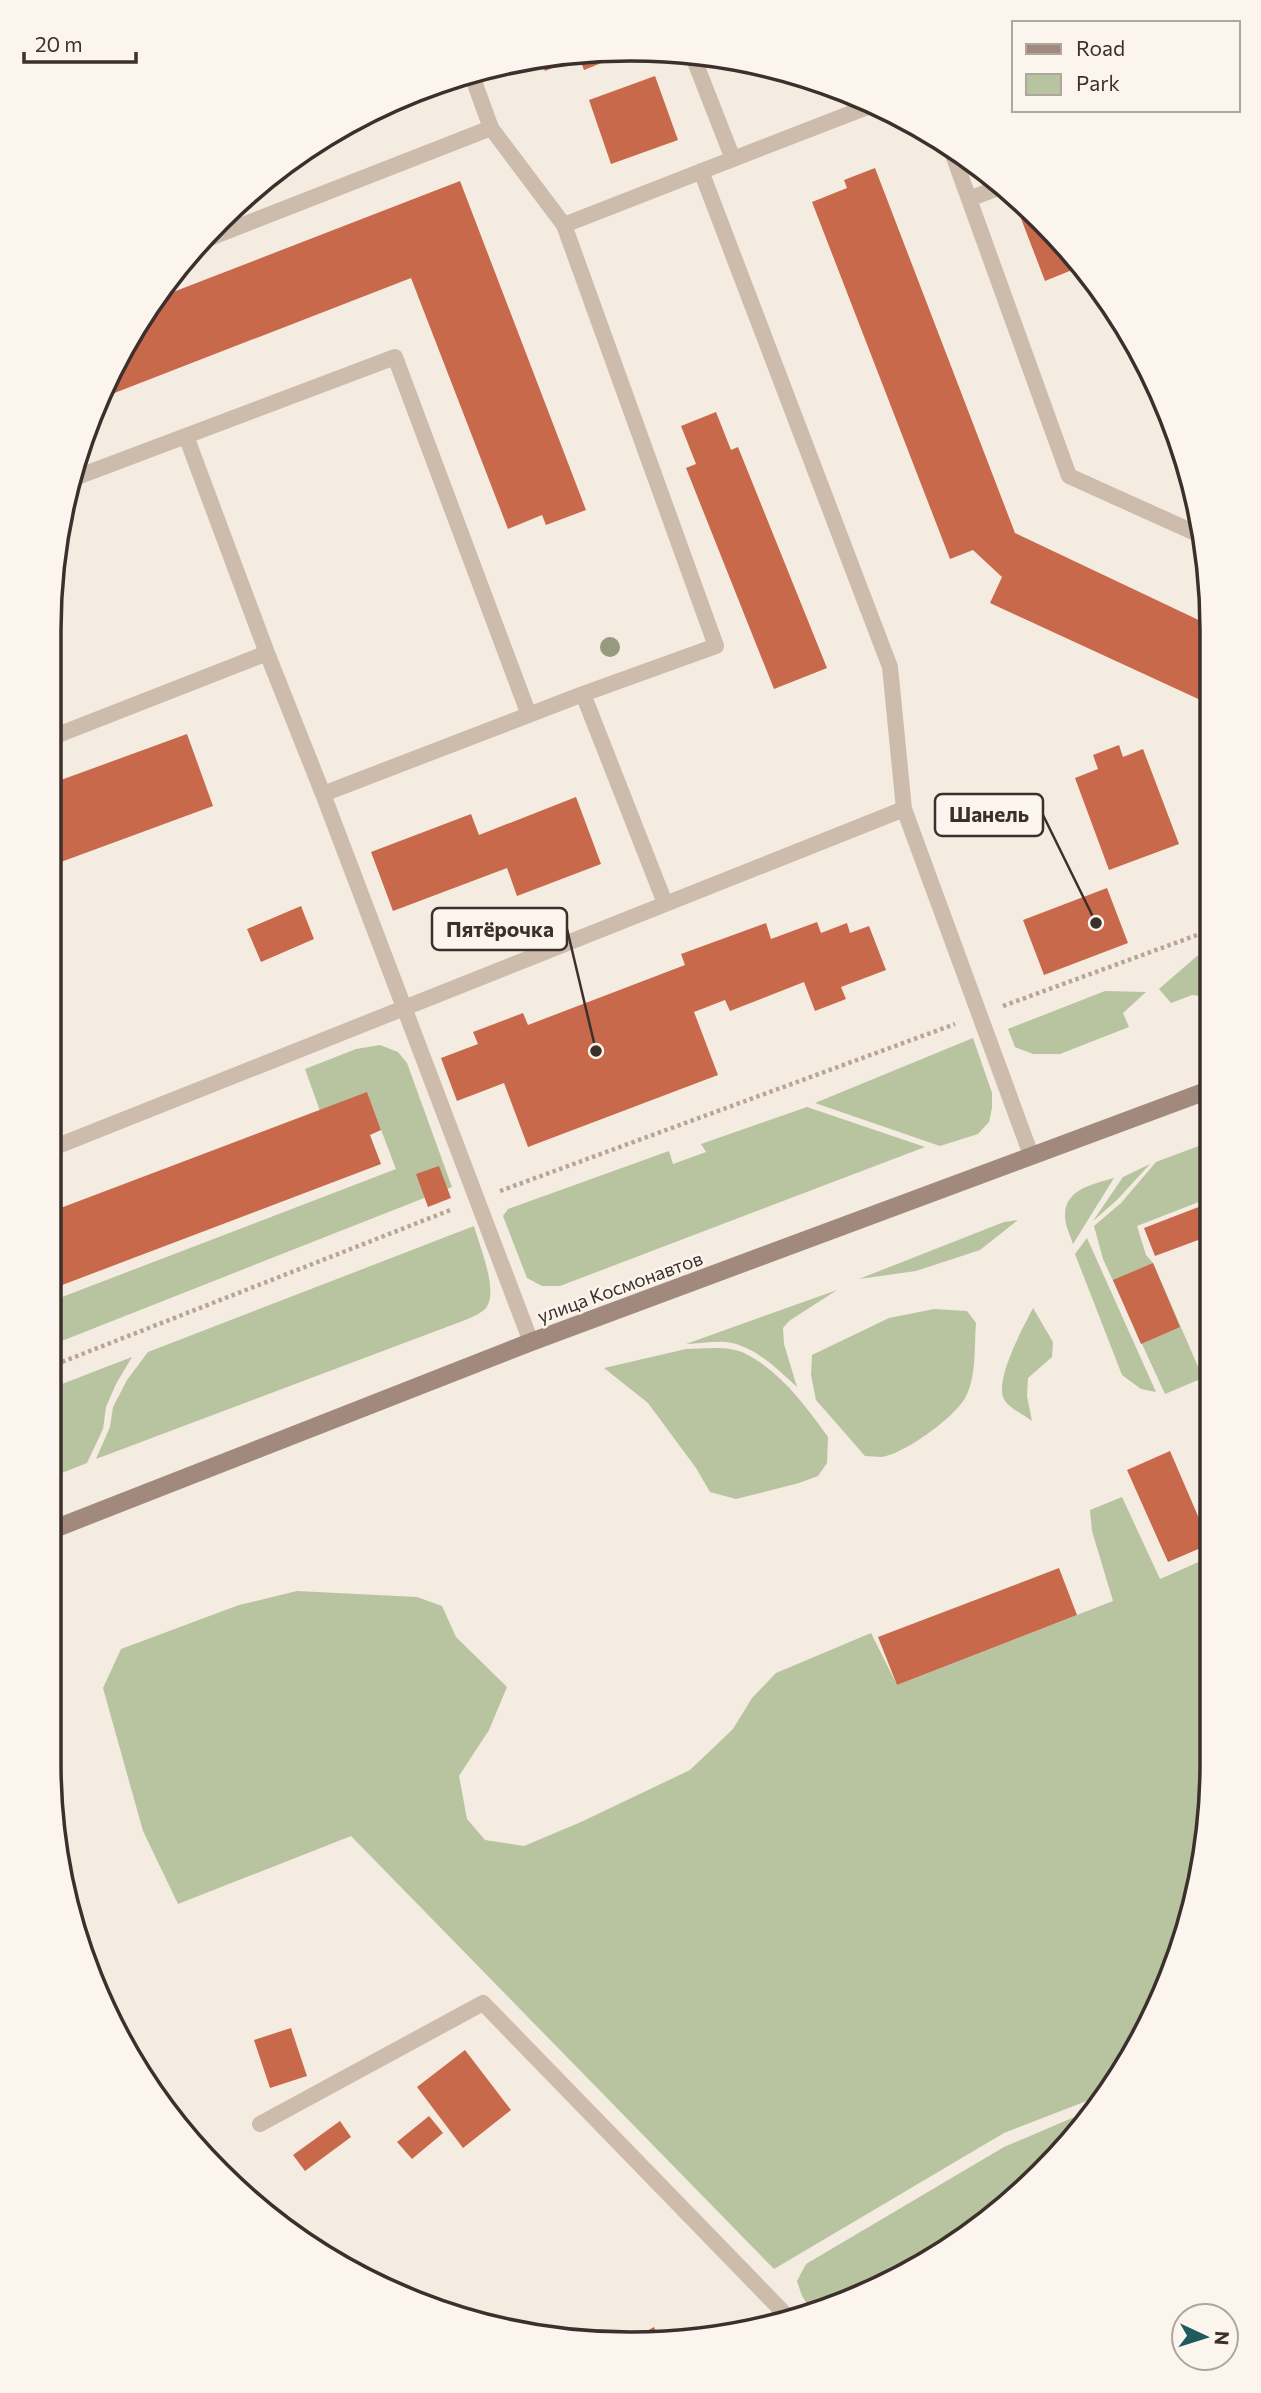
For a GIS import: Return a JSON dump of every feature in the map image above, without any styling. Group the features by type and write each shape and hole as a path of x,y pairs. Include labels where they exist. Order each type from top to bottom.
{"main road":[{"name":"улица Космонавтов","path":"61,1526 531,1342 1200,1093"}],"lane":[{"path":"696,65 733,159"},
{"path":"323,794 716,646 564,225 491,128 474,83"},
{"path":"564,225 859,110"},
{"path":"224,232 491,128"},
{"path":"956,164 1069,476 1191,531"},
{"path":"701,171 890,667 904,809 1031,1155"},
{"path":"970,200 991,191"},
{"path":"83,475 396,357 529,715"},
{"path":"186,436 531,1342"},
{"path":"61,734 267,653"},
{"path":"583,694 665,903"},
{"path":"61,1145 904,809"},
{"path":"260,2124 483,2003 782,2311"}],"path":[{"path":"61,1362 477,1199 1200,934"}],"green space":[{"path":"1200,955 1200,996 1192,995 1171,1003 1159,989"},
{"path":"1105,991 1146,992 1123,1013 1129,1027 1060,1054 1033,1054 1015,1047 1008,1029"},
{"path":"973,1038 992,1093 989,1122 978,1134 940,1146 815,1103"},
{"path":"380,1045 398,1052 407,1063 452,1187 61,1341 61,1297 396,1169 367,1093 320,1111 305,1069 356,1049"},
{"path":"807,1107 925,1147 560,1286 542,1286 527,1278 503,1216 508,1209 669,1151 673,1164 706,1152 701,1144"},
{"path":"1200,1145 1200,1202 1137,1226 1146,1255 1153,1263 1200,1371 1200,1379 1165,1394 1103,1259 1094,1226 1121,1203 1156,1162"},
{"path":"1150,1164 1117,1200 1093,1221 1123,1177"},
{"path":"1114,1178 1073,1244 1065,1219 1069,1200 1082,1189"},
{"path":"1018,1220 980,1250 916,1271 859,1279 1004,1222"},
{"path":"474,1226 490,1282 489,1303 480,1313 96,1459 110,1427 113,1407 127,1380 148,1352"},
{"path":"1087,1238 1156,1392 1141,1389 1122,1375 1075,1254"},
{"path":"837,1290 789,1321 783,1328 784,1344 797,1387 764,1359 736,1344 686,1344"},
{"path":"1033,1308 1053,1342 1052,1357 1028,1378 1027,1396 1032,1421 1008,1404 1002,1393 1011,1354"},
{"path":"934,1309 967,1311 976,1323 969,1390 951,1415 928,1434 891,1455 865,1456 816,1400 811,1375 812,1355 889,1318"},
{"path":"716,1348 739,1351 758,1361 781,1380 828,1437 827,1463 818,1476 736,1499 710,1492 696,1468 648,1403 604,1368 686,1349"},
{"path":"132,1357 106,1407 103,1429 87,1463 61,1473 61,1384"},
{"path":"1122,1497 1160,1579 1200,1561 1199,1800 1189,1874 1170,1945 1156,1980 1123,2047 1088,2100 1004,2133 774,2269 351,1836 178,1904 143,1831 103,1688 121,1649 239,1605 297,1591 417,1597 442,1606 456,1637 507,1687 489,1730 459,1776 467,1819 485,1840 524,1846 690,1770 733,1729 752,1698 776,1673 871,1633 897,1685 1113,1601 1092,1531 1090,1510"},
{"path":"1076,2116 1033,2165 977,2214 947,2236 882,2273 807,2304 797,2281 806,2264 1004,2147"}],"building":[{"path":"605,62 584,70 581,63"},
{"path":"655,76 678,140 611,164 589,100"},
{"path":"875,168 1015,533 1200,621 1200,700 990,603 1002,577 973,550 950,559 812,202 847,188 844,180"},
{"path":"460,181 586,510 546,525 542,515 508,529 411,278 114,393 138,346 173,292"},
{"path":"1020,216 1071,271 1045,281"},
{"path":"716,412 731,450 738,447 827,668 774,689 686,468 696,464 681,426"},
{"path":"187,734 213,806 61,862 61,780"},
{"path":"1119,745 1123,757 1143,749 1179,844 1109,870 1075,778 1098,769 1093,755"},
{"path":"576,797 601,864 517,896 507,868 393,911 371,852 471,814 479,835"},
{"path":"1107,888 1128,943 1044,975 1023,920"},
{"path":"301,906 314,939 261,962 247,929"},
{"path":"817,922 821,933 847,923 850,933 869,926 886,970 841,987 846,999 815,1011 804,982 730,1011 725,1000 694,1012 718,1075 528,1147 504,1083 457,1101 441,1058 478,1044 473,1032 523,1013 528,1025 685,965 681,954 766,923 771,939"},
{"path":"367,1092 381,1130 370,1135 381,1164 61,1285 61,1208"},
{"path":"439,1166 451,1198 428,1207 416,1174"},
{"path":"1200,1206 1200,1239 1155,1256 1144,1228"},
{"path":"1153,1263 1180,1327 1141,1344 1113,1280"},
{"path":"1170,1451 1200,1521 1200,1548 1168,1562 1127,1470"},
{"path":"1059,1568 1077,1615 897,1685 878,1637"},
{"path":"291,2028 307,2076 270,2088 254,2040"},
{"path":"465,2050 511,2110 463,2148 417,2087"},
{"path":"429,2116 443,2133 412,2159 397,2142"},
{"path":"340,2121 351,2137 305,2171 293,2155"}],"place":[{"name":"Шанель","path":"1096,923"},
{"name":"Пятёрочка","path":"596,1051"}]}
